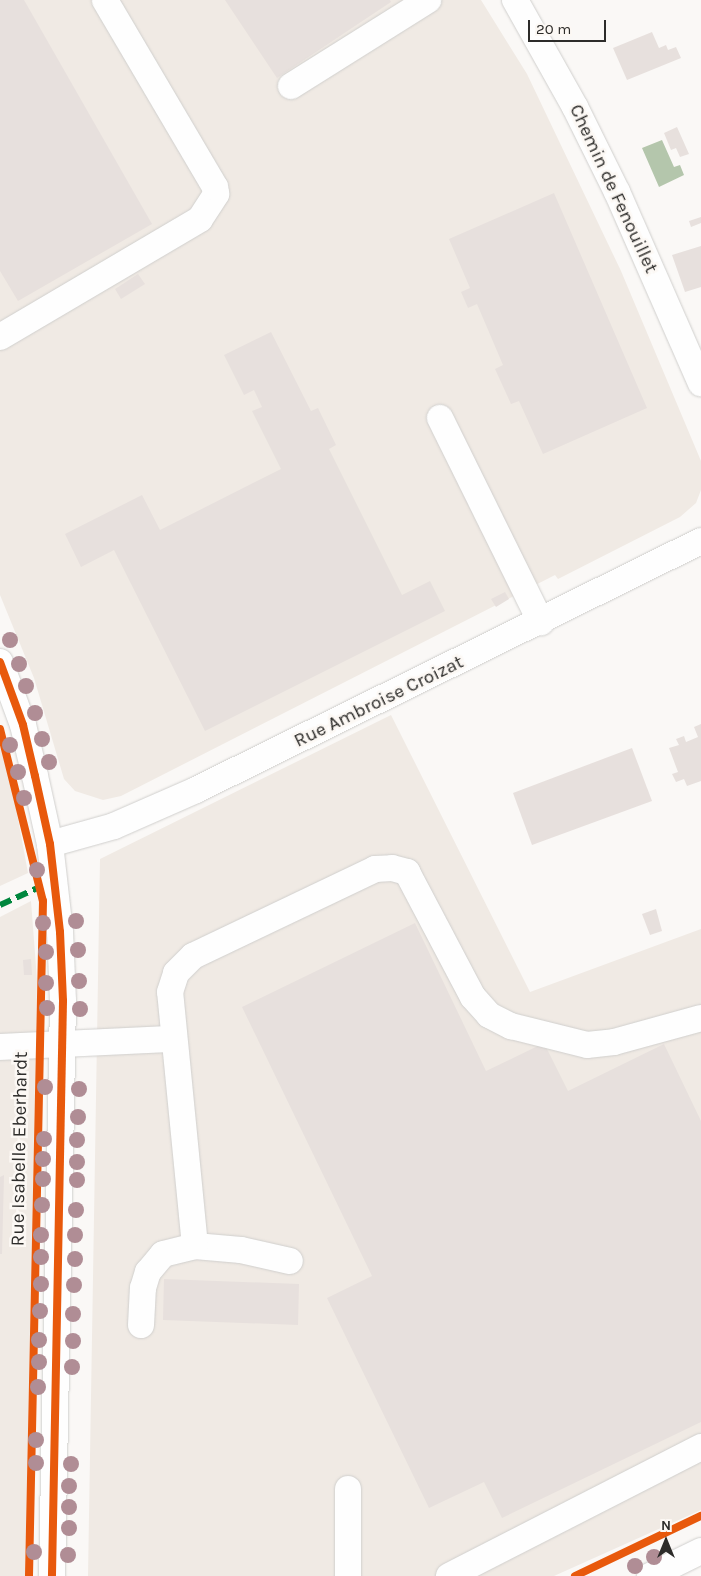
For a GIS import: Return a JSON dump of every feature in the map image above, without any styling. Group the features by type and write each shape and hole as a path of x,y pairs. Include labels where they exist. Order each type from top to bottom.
{"street":[{"path":"0,337 200,219 216,194 215,187 105,0"},
{"path":"291,86 426,0"},
{"name":"Chemin de Fenouillet","path":"515,0 575,107 604,166 701,383"},
{"path":"440,418 541,622"},
{"name":"Rue Ambroise Croizat","path":"50,844 114,826 196,790 541,622 701,541"},
{"name":"Rue Isabelle Eberhardt","path":"0,662 23,725 50,844 60,932 62,1044 52,1576"},
{"path":"196,1246 172,1039 170,992 176,973 193,956 375,869 392,868 407,872 473,997 489,1014 511,1026 587,1045 614,1042 701,1018"},
{"path":"0,1047 172,1039"},
{"path":"140,1325 143,1288 148,1272 163,1254 196,1246 241,1250 290,1261"},
{"path":"449,1576 701,1447"},
{"path":"348,1489 348,1576"},
{"path":"650,1576 699,1558"}],"shaded area":[{"path":"0,0 481,0 527,74 621,271 701,461 701,490 696,503 680,517 558,579 555,575 121,796 103,800 75,791 64,779 34,678 0,595"},
{"path":"662,140 674,167 680,165 684,175 659,187 642,148"},
{"path":"391,715 530,992 701,929 701,1510 554,1576 88,1576 100,859"},
{"path":"0,744 10,776 28,873 0,886"},
{"path":"31,901 37,980 25,1576 0,1576 0,917"}],"building":[{"path":"0,0 24,0 152,224 18,301 0,271"},
{"path":"225,0 390,0 391,2 277,78"},
{"path":"652,32 659,48 666,45 668,50 676,47 681,58 627,80 613,48"},
{"path":"677,127 689,154 680,157 676,148 671,150 664,133"},
{"path":"554,193 647,408 543,454 519,401 511,404 495,369 503,365 477,304 468,308 461,292 470,288 449,239"},
{"path":"701,217 701,223 691,227 689,221"},
{"path":"701,246 701,287 685,292 672,255"},
{"path":"138,274 145,284 121,299 115,289"},
{"path":"271,332 311,411 318,408 336,445 329,449 402,595 430,581 445,611 205,731 114,550 81,567 65,534 142,495 160,530 281,469 252,411 262,407 254,390 244,395 224,355"},
{"path":"505,592 509,599 496,607 491,599"},
{"path":"701,724 701,781 687,786 684,779 676,782 672,774 678,772 669,748 679,745 676,739 684,736 686,742 698,737 694,727"},
{"path":"632,748 652,801 532,845 513,793"},
{"path":"656,909 662,931 650,935 642,914"},
{"path":"415,923 486,1071 544,1043 568,1091 664,1044 701,1121 701,1422 502,1518 484,1482 429,1508 327,1298 372,1276 242,1007"},
{"path":"31,959 32,975 24,975 23,960"},
{"path":"4,1175 2,1254 0,1254 0,1177"},
{"path":"164,1279 299,1284 298,1325 163,1320"}],"marked path":[{"path":"0,905 42,886"}],"cycle path":[{"path":"0,662 23,725 35,776 50,844 60,932 63,1001 52,1576"},
{"path":"0,729 43,901 29,1576"},
{"path":"575,1576 701,1516"}]}
